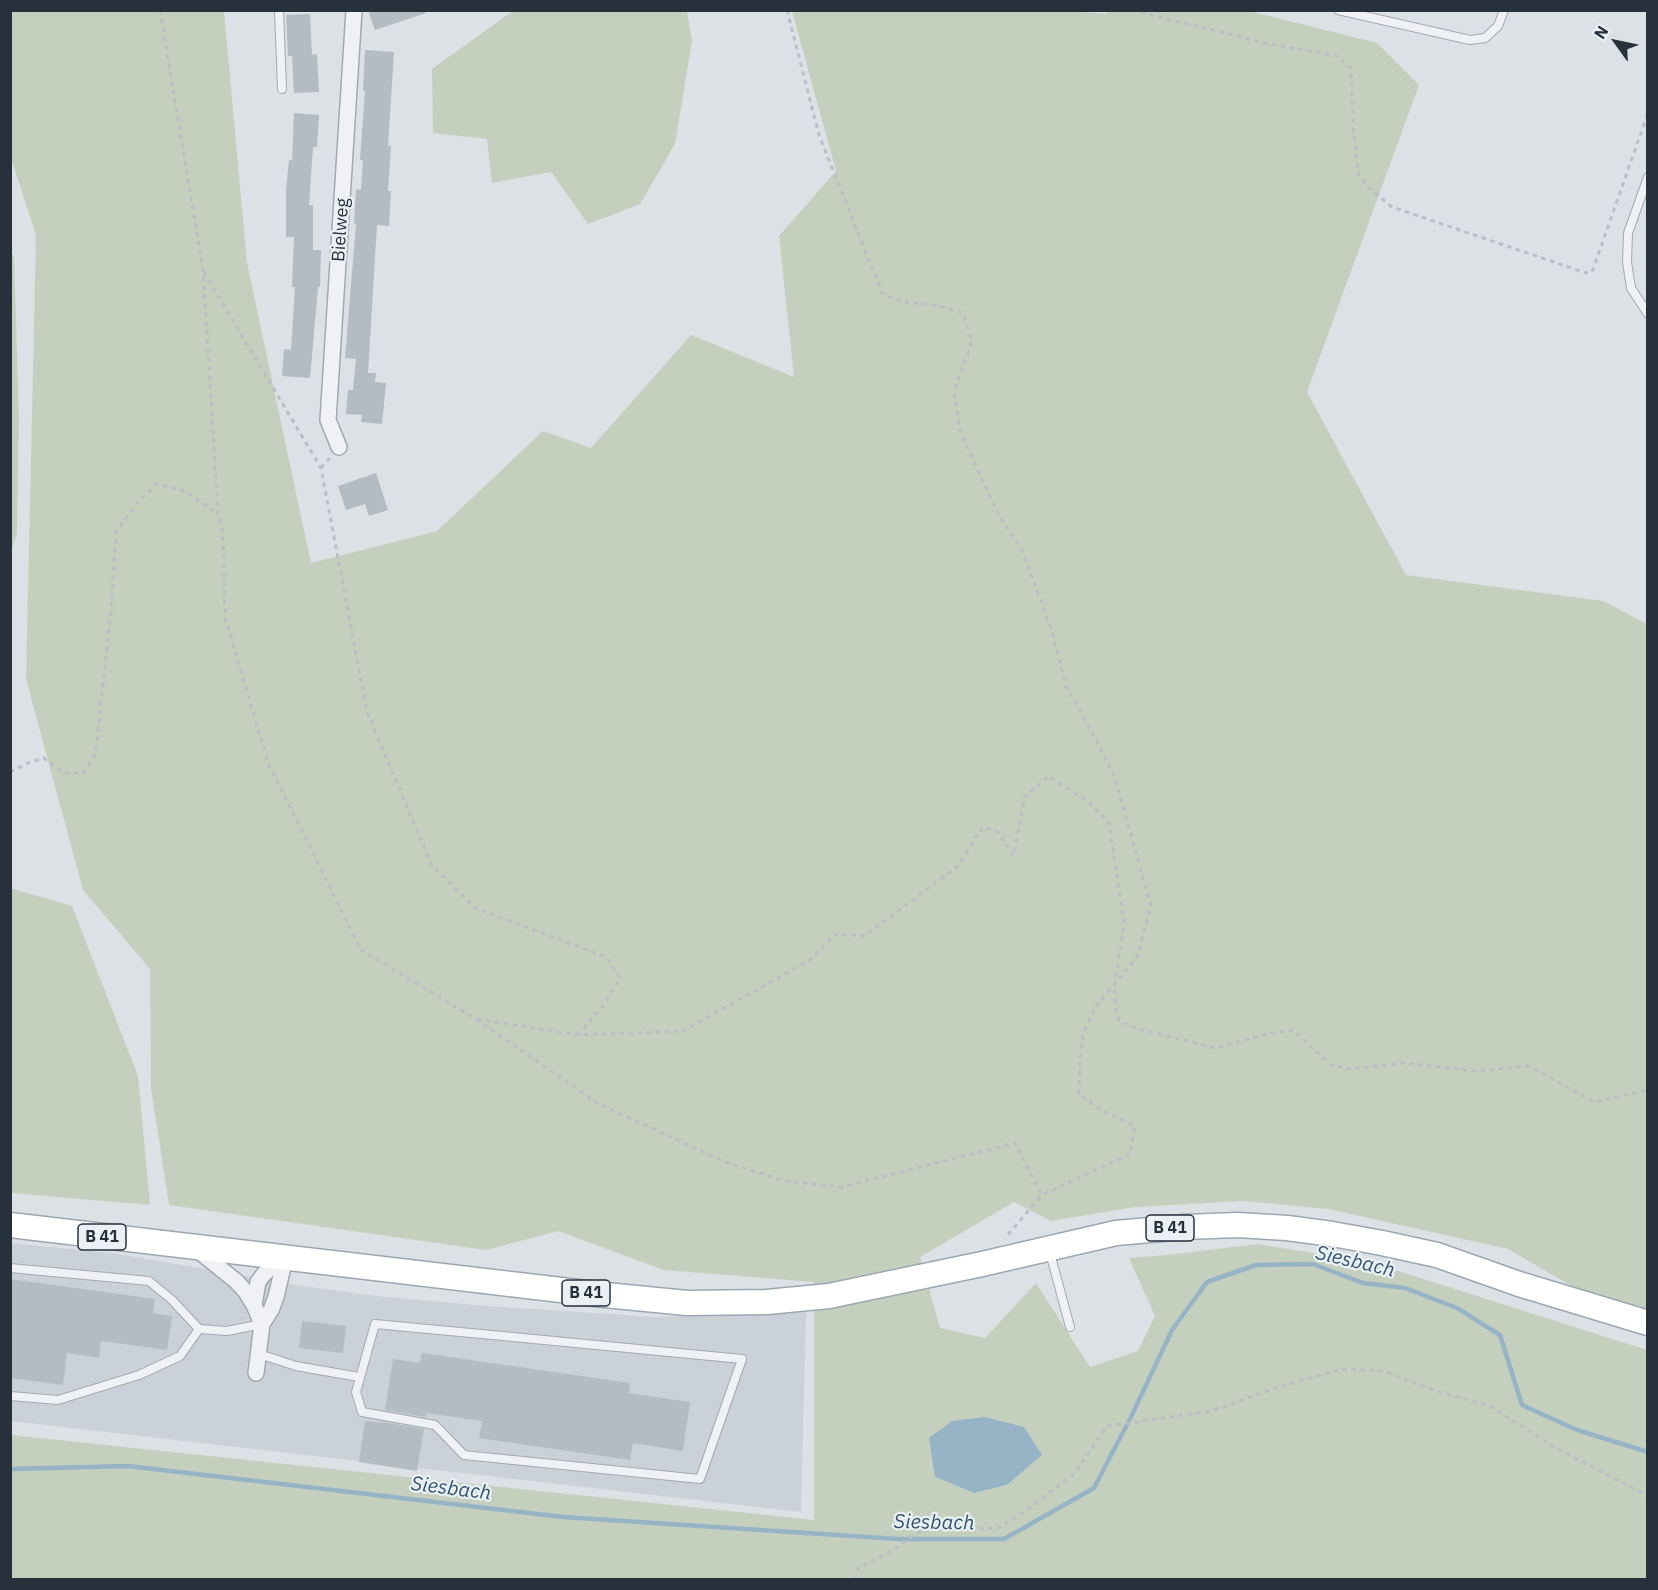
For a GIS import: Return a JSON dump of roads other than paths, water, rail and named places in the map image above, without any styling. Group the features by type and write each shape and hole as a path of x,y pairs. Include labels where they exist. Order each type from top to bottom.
{"main road":[{"name":"B 41","path":"10,1225 687,1303 766,1302 829,1296 972,1267 1116,1233 1238,1225 1298,1229 1382,1242 1437,1255 1519,1284 1647,1323"}],"street":[{"name":"Bielweg","path":"339,447 328,420 354,10"},
{"path":"194,1247 246,1292 262,1324"},
{"path":"254,1305 258,1282 275,1263 285,1258"},
{"path":"256,1373 262,1324 276,1297 285,1258"}],"lane":[{"path":"279,10 282,88"},
{"path":"1338,10 1470,40 1485,38 1498,26 1504,10"},
{"path":"1647,177 1628,233 1627,262 1631,288 1647,314"},
{"path":"1049,1248 1070,1327"},
{"path":"10,1269 149,1281 172,1300 199,1329 227,1331 262,1324"},
{"path":"375,1324 742,1359 700,1479 464,1455 435,1425 362,1412 356,1392 359,1377 375,1324"},
{"path":"10,1396 58,1400 139,1375 180,1356 199,1329"},
{"path":"259,1354 296,1366 359,1377"}],"water":[{"path":"985,1417 1024,1427 1042,1455 1007,1485 974,1493 935,1477 929,1438 952,1421"}],"waterway":[{"name":"Siesbach","path":"10,1469 128,1466 563,1517 898,1539 1004,1539 1094,1488 1172,1330 1207,1282 1256,1265 1313,1264 1363,1283 1405,1288 1457,1308 1500,1335 1522,1405 1577,1430 1648,1452"}]}
